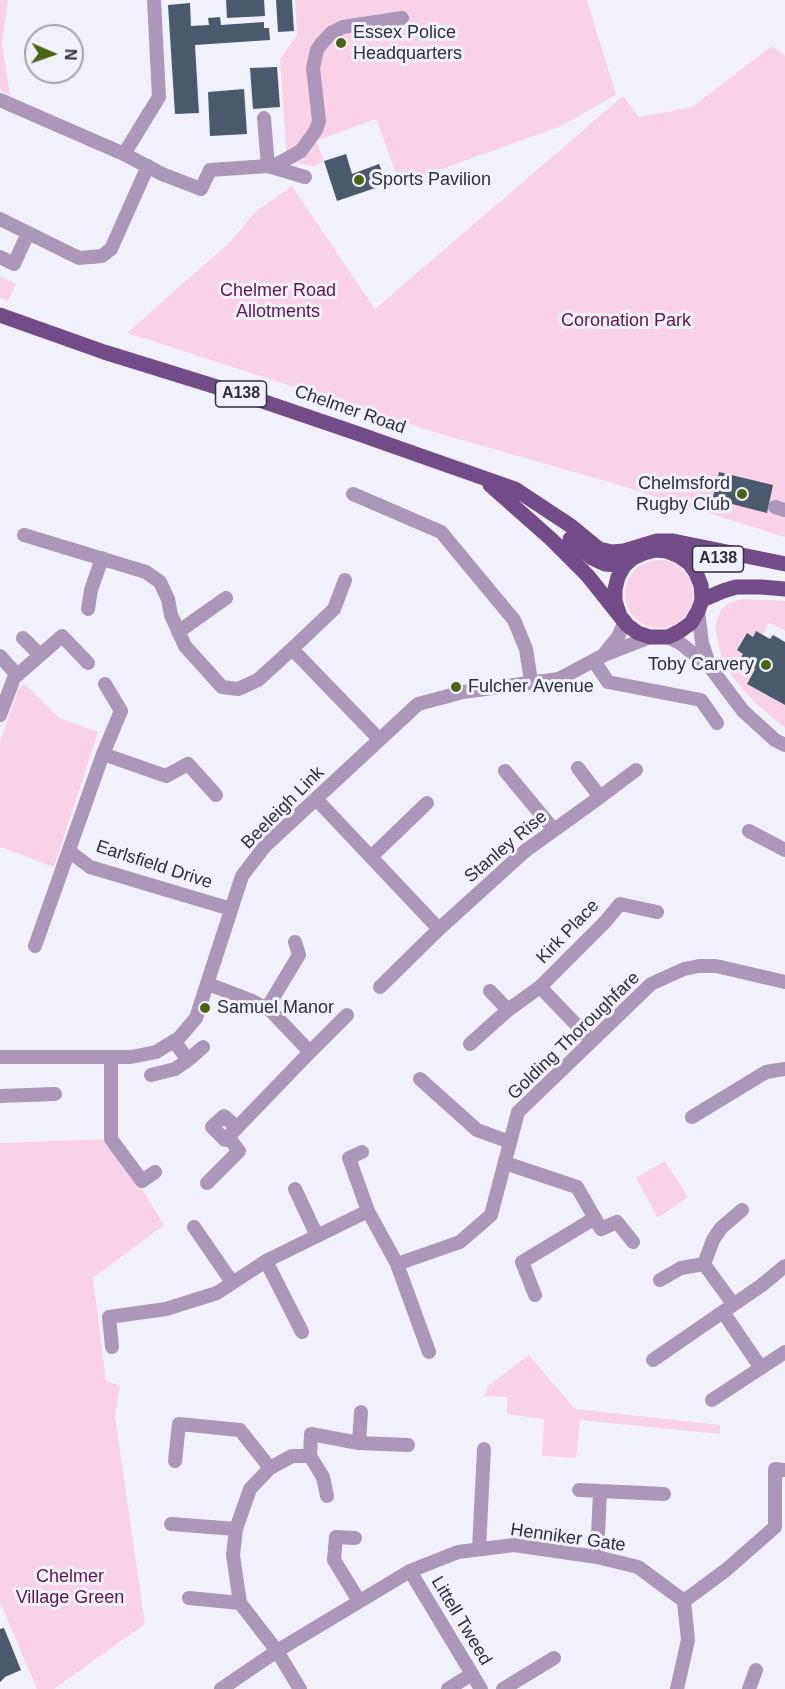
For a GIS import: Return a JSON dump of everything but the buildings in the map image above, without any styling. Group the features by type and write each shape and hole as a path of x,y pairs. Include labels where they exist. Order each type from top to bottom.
{"main road":[{"name":"Chelmer Road","path":"0,315 104,352 346,429 515,489 571,526 599,549 612,552 624,551 657,541 673,541 743,554 769,562"},
{"name":"Chelmer Road","path":"481,477 551,539 588,576 638,633 650,637"},
{"name":"Chelmer Road","path":"537,504 592,558 605,564 618,566 644,553 656,550 741,562 785,564"},
{"name":"A138","path":"667,551 689,563 696,573 701,585 700,606"},
{"path":"622,617 615,601 615,589 624,566 633,558"},
{"name":"A138","path":"668,637 686,627 700,606 723,591 736,587 785,589"},
{"path":"650,637 668,637"}],"street":[{"path":"124,154 159,97 154,0"},
{"path":"270,167 301,151 316,130 319,121 313,68 317,50 321,44 331,33 343,27 402,18"},
{"path":"0,100 124,154 162,174 201,189 210,170 270,167 305,177"},
{"path":"264,118 270,167"},
{"path":"0,219 79,258 102,256 111,249 148,166"},
{"path":"0,257 14,264 28,233"},
{"path":"353,494 441,532 514,620 526,649 531,681"},
{"path":"24,535 146,572 160,582 185,646 222,687 238,689 258,680 334,609 345,580"},
{"path":"88,609 91,590 102,558"},
{"path":"178,632 226,597"},
{"path":"700,606 702,644 710,667"},
{"name":"Beeleigh Link","path":"599,658 618,637 622,617"},
{"path":"0,716 15,676 62,636 88,663"},
{"name":"Beeleigh Link","path":"0,1057 111,1057 156,1053 174,1041 196,1018 242,876 265,846 418,704 463,692 559,679 599,658 650,637"},
{"path":"668,637 680,643 710,667 742,711 775,740 785,745"},
{"path":"23,638 40,655"},
{"path":"292,649 379,739"},
{"path":"0,656 15,676"},
{"path":"599,658 608,682 701,700 717,723"},
{"name":"Earlsfield Drive","path":"35,946 103,754 121,711 105,684"},
{"path":"103,754 166,776 188,764 216,795"},
{"path":"578,768 600,797"},
{"name":"Stanley Rise","path":"380,987 518,857 636,770"},
{"path":"506,771 554,830"},
{"path":"317,800 439,929"},
{"path":"372,856 427,803"},
{"path":"749,831 785,850"},
{"name":"Earlsfield Drive","path":"69,851 90,867 231,909"},
{"name":"Kirk Place","path":"470,1044 508,1010 540,987 620,904 657,912"},
{"path":"267,1008 299,954 295,942"},
{"name":"Golding Thoroughfare","path":"397,1264 460,1242 491,1215 518,1112 651,984 684,969 699,966 716,966 785,982"},
{"path":"208,984 267,1008 310,1052"},
{"name":"Kirk Place","path":"540,987 592,1041"},
{"path":"490,991 508,1010"},
{"path":"207,1183 239,1151 232,1132 347,1015"},
{"path":"174,1041 188,1060"},
{"path":"151,1075 175,1069 203,1047"},
{"path":"111,1057 111,1139 142,1181 155,1172"},
{"path":"692,1117 766,1072 785,1069"},
{"path":"420,1079 477,1130 510,1142"},
{"path":"0,1096 55,1094"},
{"path":"362,1152 350,1158 368,1211 397,1264 429,1352"},
{"path":"505,1163 577,1187 601,1229 617,1222 633,1242"},
{"path":"295,1189 317,1236"},
{"path":"742,1210 721,1228 713,1240 704,1264 760,1368"},
{"path":"112,1347 110,1317 166,1309 217,1293 266,1261 368,1211"},
{"path":"535,1295 522,1262 595,1218"},
{"path":"194,1227 232,1282"},
{"path":"266,1261 302,1332"},
{"path":"660,1280 681,1268 704,1264"},
{"path":"653,1360 785,1266"},
{"path":"712,1400 785,1352"},
{"path":"359,1443 361,1412"},
{"path":"175,1461 179,1424 240,1430 270,1468"},
{"path":"327,1496 323,1477 310,1456 311,1434 359,1443 408,1445"},
{"path":"479,1549 484,1449"},
{"path":"300,1689 277,1651 240,1603 233,1555 236,1529 250,1489 270,1468 292,1456 310,1456"},
{"path":"677,1689 688,1640 684,1601 780,1529 775,1469 785,1470"},
{"path":"579,1490 664,1494"},
{"path":"597,1557 600,1491"},
{"path":"171,1524 236,1529"},
{"path":"355,1538 336,1537 334,1560 359,1601"},
{"name":"Henniker Gate","path":"221,1689 277,1651 410,1571 458,1552 514,1545 597,1557 638,1567 684,1601"},
{"name":"Littell Tweed","path":"410,1571 481,1689"},
{"path":"189,1598 240,1603"},
{"path":"502,1689 554,1658"},
{"path":"749,1689 756,1670"},
{"path":"447,1689 472,1674"}],"green space":[{"path":"0,0 8,0 2,44 10,95 0,90"},
{"path":"295,0 587,0 616,95 559,127 400,184 376,119 316,141 324,161 314,166 287,161 280,59 297,35"},
{"name":"Coronation Park","path":"772,46 785,56 785,537 609,482 434,432 127,333 231,241 255,212 292,186 375,309 623,96 639,117 692,107"},
{"path":"0,276 16,284 8,301 0,298"},
{"path":"659,560 672,563 683,570 690,581 693,594 690,607 683,618 672,625 659,628 646,625 635,618 628,607 625,594 628,581 635,570 646,563"},
{"path":"743,599 785,601 785,631 769,623 763,635 756,631 753,637 746,633 737,650 743,654 740,661 755,669 747,684 785,705 785,728 754,702 730,674 723,662 715,629 718,616 729,603"},
{"path":"25,684 59,718 98,732 54,867 0,847 0,742 18,690"},
{"name":"Chelmer Village Green","path":"111,1139 164,1225 93,1278 106,1381 120,1386 115,1416 145,1624 54,1689 37,1689 0,1602 0,1143"},
{"path":"665,1161 688,1197 658,1218 636,1178"},
{"path":"529,1355 575,1409 720,1425 720,1434 580,1420 576,1458 542,1456 544,1419 507,1414 507,1397 484,1396 488,1386"}],"place":[{"name":"Essex Police Headquarters","path":"341,43"},
{"name":"Sports Pavilion","path":"359,180"},
{"name":"Chelmsford Rugby Club","path":"742,494"},
{"name":"Toby Carvery","path":"766,665"},
{"name":"Fulcher Avenue","path":"456,687"},
{"name":"Samuel Manor","path":"205,1008"}],"park label":[{"name":"Chelmer Road Allotments","path":"278,301"}]}
